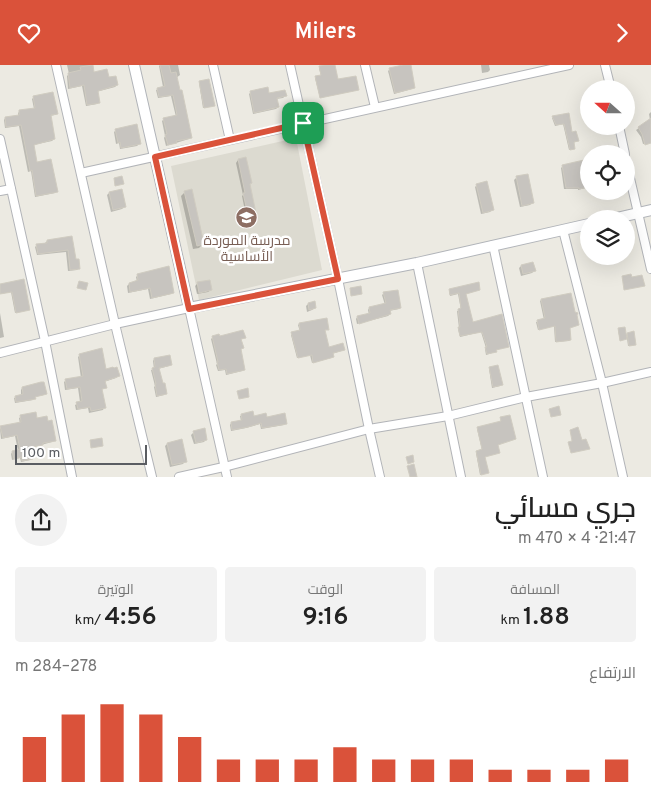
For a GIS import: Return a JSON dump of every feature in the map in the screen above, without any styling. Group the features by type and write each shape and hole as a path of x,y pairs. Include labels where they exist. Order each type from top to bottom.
{"main road":[{"path":"134,65 189,309 417,263 580,226"},
{"path":"637,213 651,210"}],"street":[{"path":"56,65 152,477"},
{"path":"214,65 230,140"},
{"path":"290,65 380,477"},
{"path":"364,65 374,107"},
{"path":"81,173 569,65"},
{"path":"606,65 609,80"},
{"path":"0,139 45,341 72,477"},
{"path":"0,191 11,189"},
{"path":"634,200 651,269"},
{"path":"563,230 602,383 623,477"},
{"path":"493,245 543,477"},
{"path":"417,263 461,477"},
{"path":"0,353 115,324 189,309 228,477"},
{"path":"179,477 225,467 369,429 448,415 651,372"}],"shaded area":[{"name":"مدرسة الموردة الأساسية","path":"296,138 322,270 199,300 171,166"}],"building":[{"path":"93,65 94,72 107,69 109,77 116,76 118,85 98,91 100,103 87,105 84,85 70,88 68,73 81,70 80,67"},
{"path":"160,65 169,65 171,73 176,72 180,90 182,90 192,138 176,141 177,143 168,145 163,118 177,115 173,95 159,97 157,88 165,86"},
{"path":"335,65 338,79 356,76 359,90 320,98 315,76 321,75 319,66"},
{"path":"411,65 415,88 395,93 389,68"},
{"path":"209,79 215,106 204,108 199,81"},
{"path":"268,87 269,93 285,90 287,96 277,98 279,107 254,113 250,91"},
{"path":"53,92 58,114 51,115 55,139 34,145 37,162 51,159 58,192 36,196 21,125 6,127 5,117 19,115 19,110 35,108 33,96"},
{"path":"569,113 572,132 576,131 579,141 574,142 575,149 570,150 564,124 556,125 552,116"},
{"path":"651,118 651,143 645,145 638,127"},
{"path":"137,124 141,144 121,148 115,129"},
{"path":"246,157 256,213 248,215 238,159"},
{"path":"580,161 580,189 566,188 562,165"},
{"path":"528,174 534,203 522,206 516,176"},
{"path":"122,176 124,184 115,186 114,178"},
{"path":"487,181 494,210 483,213 476,184"},
{"path":"122,189 126,207 113,210 109,192"},
{"path":"192,189 204,244 197,246 184,191"},
{"path":"72,236 76,259 79,259 80,269 70,270 68,250 38,254 36,244 47,243 47,240"},
{"path":"533,262 536,271 523,274 521,265"},
{"path":"169,266 174,293 152,298 150,288 130,292 129,283 138,280 137,274"},
{"path":"631,274 632,277 642,275 645,286 624,290 622,276"},
{"path":"24,279 30,310 16,313 12,292 0,294 0,284"},
{"path":"210,280 212,290 199,293 197,282"},
{"path":"79,281 88,283 86,290 77,288"},
{"path":"479,282 480,290 466,294 473,322 502,314 509,347 487,354 485,347 487,347 482,332 460,336 458,327 460,327 458,309 461,308 459,293 450,295 449,289"},
{"path":"361,286 362,294 351,296 350,288"},
{"path":"398,290 401,308 390,310 391,314 359,324 357,316 370,313 369,307 386,303 383,292"},
{"path":"571,293 575,312 578,313 579,325 570,328 571,340 556,342 555,326 539,330 537,320 545,318 541,299"},
{"path":"315,301 316,308 309,310 308,303"},
{"path":"327,318 329,330 325,330 329,347 343,343 345,350 333,353 334,357 313,363 312,355 298,358 291,332 300,330 299,323"},
{"path":"625,327 627,339 620,341 618,328"},
{"path":"243,330 246,338 241,339 244,348 241,349 245,370 227,374 226,369 219,370 212,336 219,334 220,336"},
{"path":"634,331 636,345 629,346 627,333"},
{"path":"102,348 106,369 117,367 120,376 105,381 107,388 102,389 106,408 91,411 90,407 78,409 76,402 82,401 80,387 67,389 65,379 83,376 79,354"},
{"path":"170,355 172,365 159,368 167,394 157,396 152,368 155,367 154,358"},
{"path":"498,365 503,385 493,387 489,367"},
{"path":"44,382 47,394 35,397 36,399 16,402 15,396 23,394 22,387"},
{"path":"248,388 249,397 239,399 237,391"},
{"path":"559,406 561,415 551,417 549,409"},
{"path":"253,411 254,416 266,413 267,417 285,413 287,424 262,428 261,423 232,430 231,422 242,420 241,414"},
{"path":"36,412 37,418 47,416 48,421 52,420 56,441 31,447 33,459 22,461 22,457 14,459 12,451 20,449 17,435 3,438 0,426 21,422 20,415"},
{"path":"510,415 516,439 498,445 500,453 485,457 489,473 481,475 476,451 482,449 477,427 501,421 500,417"},
{"path":"578,427 582,440 586,439 590,449 571,453 568,442 572,441 570,430"},
{"path":"205,428 207,440 196,443 193,431"},
{"path":"102,438 103,446 91,448 90,440"},
{"path":"182,439 187,462 172,465 167,443"},
{"path":"413,455 414,462 408,464 406,457"},
{"path":"414,464 417,477 410,477 407,466"}],"place":[{"name":"مدرسة الموردة الأساسية","path":"247,218"}],"route":[{"path":"303,123 338,279 189,309 155,157 303,123"}]}
